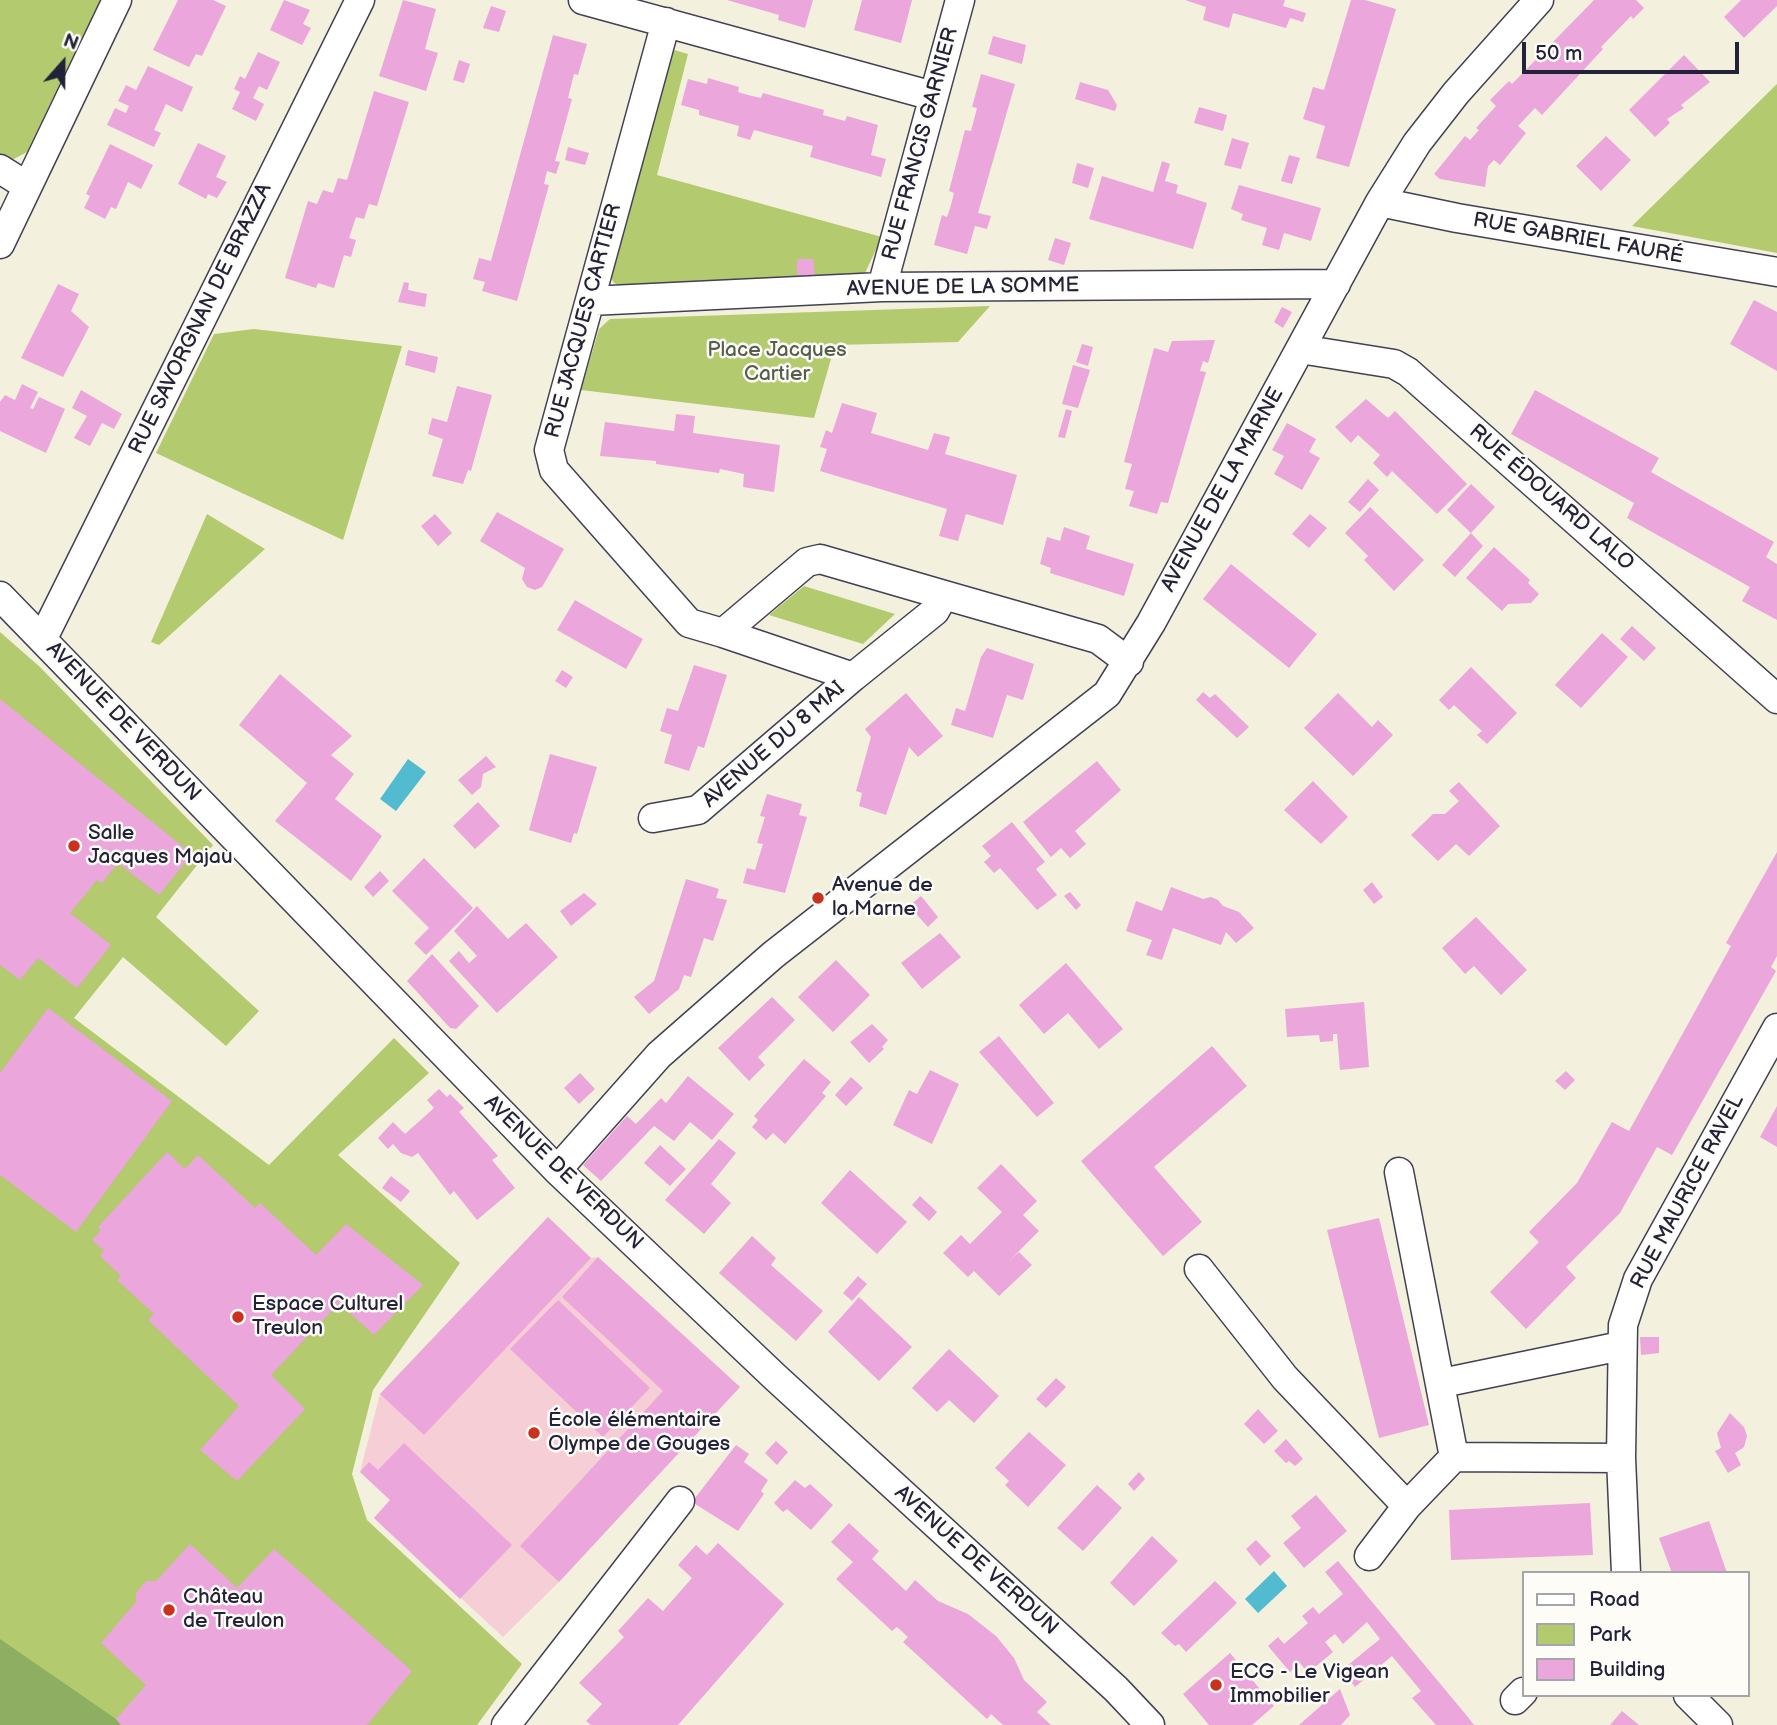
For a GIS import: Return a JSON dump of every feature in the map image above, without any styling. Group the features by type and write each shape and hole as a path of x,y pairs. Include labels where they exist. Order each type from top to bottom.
{"street":[{"path":"0,244 117,0"},
{"name":"RUE SAVORGNAN DE BRAZZA","path":"43,638 360,0"},
{"path":"583,0 933,96"},
{"name":"RUE FRANCIS GARNIER","path":"882,287 960,0"},
{"name":"AVENUE DE LA MARNE","path":"557,1170 659,1055 773,955 1107,694 1129,662 1380,202 1425,133 1526,2"},
{"name":"RUE JACQUES CARTIER","path":"666,22 549,450 554,470 689,623 853,677"},
{"path":"0,169 27,186"},
{"name":"RUE GABRIEL FAURÉ","path":"1380,202 1457,218 1777,272"},
{"name":"AVENUE DE LA SOMME","path":"590,301 882,287 1336,284"},
{"name":"RUE ÉDOUARD LALO","path":"1300,349 1395,364 1408,372 1777,699"},
{"path":"723,633 807,562 820,559 1098,639 1129,662"},
{"name":"AVENUE DE VERDUN","path":"0,596 557,1170 775,1377 1116,1689 1150,1725"},
{"name":"AVENUE DU 8 MAI","path":"653,818 698,810 853,677 935,611 944,596"},
{"name":"RUE MAURICE RAVEL","path":"1626,1571 1621,1458 1623,1325 1638,1279 1774,1039"},
{"path":"1399,1172 1442,1383 1454,1457"},
{"path":"1199,1269 1285,1378 1407,1506"},
{"path":"1442,1383 1621,1346"},
{"path":"1369,1556 1407,1506 1454,1457 1621,1458"},
{"path":"506,1725 680,1501"},
{"path":"1690,1697 1718,1725"}],"shaded area":[{"name":"École élémentaire Olympe de Gouges","path":"548,1217 591,1258 598,1257 740,1387 559,1582 503,1637 374,1518 390,1500 360,1472 380,1394"}],"green space":[{"path":"0,0 100,0 27,152 12,160 0,156"},
{"path":"667,48 688,54 657,175 882,237 864,275 623,287 614,283 609,274"},
{"path":"1777,84 1777,253 1632,226"},
{"name":"Place Jacques Cartier","path":"990,306 958,342 835,345 814,418 581,390 599,329 610,319"},
{"path":"254,329 402,346 343,540 156,453 214,334"},
{"path":"207,514 265,549 159,645 151,642"},
{"path":"804,586 895,614 863,644 769,615"},
{"path":"0,632 40,667 213,845 156,917 259,1011 226,1046 123,957 74,1018 269,1165 394,1038 429,1073 338,1155 460,1263 373,1390 352,1474 367,1520 522,1664 477,1725 0,1725"},
{"path":"0,1639 116,1719 121,1725 0,1725"}],"water":[{"path":"408,759 426,772 396,811 380,799"},
{"path":"1274,1571 1287,1586 1258,1613 1245,1599"}],"building":[{"path":"178,0 213,0 226,6 202,56 196,54 189,67 153,50"},
{"path":"284,0 310,10 303,24 311,28 302,45 270,30"},
{"path":"403,0 436,9 425,49 438,53 426,91 379,76"},
{"path":"727,0 813,0 805,28 778,20 779,15"},
{"path":"862,0 912,0 901,43 854,30"},
{"path":"1185,0 1285,0 1283,6 1306,13 1303,22 1290,18 1286,28 1233,13 1229,28 1203,20 1206,7"},
{"path":"1351,0 1365,0 1396,9 1349,167 1316,158 1325,126 1303,119 1313,87 1324,90"},
{"path":"1594,0 1636,0 1644,8 1633,19 1631,16 1601,47 1603,49 1542,115 1535,108 1518,126 1526,133 1500,165 1494,160 1488,166 1485,187 1440,179 1434,174 1465,136 1470,140 1479,130 1476,128 1496,106 1490,100 1509,81 1512,84"},
{"path":"1741,0 1777,0 1777,6 1744,38 1724,17"},
{"path":"491,6 506,11 499,32 483,28"},
{"path":"553,35 587,44 578,75 574,74 568,98 572,99 555,161 560,162 556,174 547,171 544,184 549,185 517,301 482,291 485,282 473,279 479,258 491,261"},
{"path":"993,36 1026,45 1022,64 988,54"},
{"path":"258,52 280,62 267,90 259,86 253,98 264,104 256,121 232,109 240,92 234,89 240,76 245,79"},
{"path":"1684,55 1710,82 1681,105 1684,108 1667,119 1670,123 1655,137 1629,110"},
{"path":"459,60 470,64 464,83 453,80"},
{"path":"148,66 193,87 182,112 166,104 154,130 161,133 154,147 107,125 115,108 126,113 129,106 118,101 126,85 136,90"},
{"path":"981,74 1015,84 978,213 991,216 987,229 975,226 967,254 934,245 942,215 947,217 951,205 954,193 949,191 965,130 971,131 977,108 972,107"},
{"path":"708,78 739,87 738,92 748,95 761,98 763,93 824,110 823,115 845,121 847,116 878,125 871,155 886,159 881,177 810,157 813,146 754,130 750,140 737,136 739,126 699,115 699,110 681,105 688,79 707,84"},
{"path":"1080,82 1108,90 1117,105 1115,111 1075,99"},
{"path":"374,91 409,102 377,206 369,204 364,219 356,217 349,238 356,240 351,257 344,255 334,288 318,283 316,288 285,278 308,201 317,204 323,190 333,193 338,178 347,180"},
{"path":"1199,107 1227,115 1223,131 1194,123"},
{"path":"1606,136 1631,160 1601,191 1576,166"},
{"path":"1232,138 1249,143 1241,169 1224,165"},
{"path":"198,143 226,156 216,177 227,182 217,198 208,194 206,199 178,184"},
{"path":"110,144 153,165 141,189 128,182 116,209 111,207 105,219 84,208 90,196 86,194"},
{"path":"568,147 589,153 585,165 565,160"},
{"path":"1289,155 1300,158 1292,184 1281,181"},
{"path":"1162,161 1170,164 1165,181 1178,185 1176,193 1207,203 1193,249 1089,219 1102,176 1153,192"},
{"path":"1077,163 1094,168 1088,188 1072,183"},
{"path":"1239,185 1321,208 1311,241 1284,233 1279,250 1262,245 1267,228 1241,220 1243,214 1231,209"},
{"path":"1055,238 1071,243 1064,265 1048,260"},
{"path":"797,259 813,259 815,275 797,275"},
{"path":"404,282 409,283 408,290 427,294 425,307 398,302"},
{"path":"58,284 79,294 71,311 89,327 63,377 21,358"},
{"path":"1754,300 1777,312 1777,371 1730,344"},
{"path":"1282,307 1292,312 1283,328 1274,322"},
{"path":"1215,340 1208,363 1203,361 1200,371 1206,372 1168,503 1161,502 1157,514 1129,506 1134,491 1125,489 1132,464 1124,462 1154,348 1168,352 1172,341"},
{"path":"1082,344 1093,347 1088,366 1076,362"},
{"path":"408,350 438,357 435,373 405,365"},
{"path":"1073,365 1090,370 1078,408 1062,404"},
{"path":"22,384 38,392 30,408 33,409 39,397 65,409 46,453 0,431 0,402 5,395 15,400"},
{"path":"457,386 492,395 471,471 468,470 463,484 432,476 443,439 428,434 432,418 447,422"},
{"path":"81,390 122,414 114,429 102,423 90,446 74,438 87,416 72,408"},
{"path":"1535,390 1659,458 1651,472 1774,542 1766,557 1777,564 1777,620 1742,601 1750,587 1627,518 1634,503 1511,434"},
{"path":"1366,399 1388,418 1395,411 1467,484 1437,514 1392,471 1387,477 1373,463 1380,455 1358,435 1351,443 1335,427"},
{"path":"842,403 877,413 871,433 928,450 934,433 950,437 945,454 1017,475 1003,525 966,514 958,541 939,536 947,509 820,471 827,449 820,447 826,430 832,433"},
{"path":"1066,409 1072,411 1065,438 1058,437"},
{"path":"676,414 695,416 693,433 780,445 774,492 743,487 744,474 720,469 719,473 656,464 656,461 600,456 605,422 674,431"},
{"path":"1287,423 1316,439 1309,452 1320,458 1302,490 1274,474 1284,456 1272,450"},
{"path":"1368,479 1379,490 1360,512 1348,502"},
{"path":"1471,484 1495,507 1471,533 1447,510"},
{"path":"1370,507 1424,560 1394,591 1364,560 1368,556 1345,533"},
{"path":"497,512 564,549 542,587 535,590 527,587 522,579 525,568 480,541"},
{"path":"435,514 452,533 438,546 421,526"},
{"path":"1310,514 1327,528 1309,548 1292,534"},
{"path":"1064,527 1090,536 1086,549 1134,564 1124,596 1050,573 1051,568 1040,564 1047,537 1060,541"},
{"path":"1471,533 1483,546 1455,577 1442,565"},
{"path":"1494,547 1530,580 1528,583 1539,594 1531,603 1508,604 1502,611 1466,578"},
{"path":"1231,564 1317,634 1289,668 1203,599"},
{"path":"575,600 643,639 626,669 557,630"},
{"path":"1632,626 1656,648 1644,661 1620,639"},
{"path":"1602,633 1628,657 1581,708 1555,685"},
{"path":"987,648 1034,664 1023,700 1007,695 993,738 951,725 956,708 965,711 981,657"},
{"path":"694,665 727,675 704,748 698,746 689,771 664,763 672,735 660,731 667,708 678,711"},
{"path":"1471,667 1517,713 1487,744 1477,735 1482,731 1454,705 1449,710 1439,700"},
{"path":"562,670 573,677 566,688 555,681"},
{"path":"280,674 352,736 331,755 354,774 335,799 382,836 351,881 275,821 307,783 239,725"},
{"path":"1203,692 1210,698 1215,694 1249,727 1237,738 1196,700"},
{"path":"906,693 943,736 918,757 909,747 886,815 859,806 862,793 856,791 871,737 865,729"},
{"path":"1338,693 1372,727 1378,720 1393,735 1353,776 1304,728"},
{"name":"Salle Jacques Majau","path":"0,699 192,854 159,895 118,863 102,883 97,880 70,913 111,945 77,988 38,958 20,980 0,965"},
{"path":"550,754 597,767 577,834 574,833 571,843 529,830"},
{"path":"486,756 496,767 483,774 481,787 472,795 458,780"},
{"path":"1097,761 1121,790 1075,831 1086,844 1070,858 1061,848 1051,857 1023,822"},
{"path":"1313,781 1348,817 1321,844 1284,810"},
{"path":"1459,782 1500,826 1469,856 1456,844 1438,861 1411,835 1433,814 1445,814 1459,801 1449,791"},
{"path":"767,794 802,804 799,815 807,817 785,893 743,883 747,868 755,870 763,844 757,843 765,817 760,816"},
{"path":"478,802 500,826 475,849 453,826"},
{"path":"1012,822 1045,862 1036,869 1057,895 1037,910 1000,868 994,873 984,862 991,856 982,846"},
{"path":"1777,852 1777,956 1771,967 1776,971 1672,1155 1657,1147 1620,1213 1566,1267 1576,1278 1526,1329 1490,1292 1539,1242 1529,1232 1577,1183 1612,1122 1629,1131 1731,946 1726,943"},
{"path":"424,858 473,908 426,955 414,943 429,928 392,891"},
{"path":"380,871 389,881 373,897 364,887"},
{"path":"686,879 719,889 716,898 727,900 713,941 704,938 691,977 684,975 679,989 649,1014 634,997 654,981"},
{"path":"1372,882 1383,897 1374,904 1363,890"},
{"path":"1171,887 1203,899 1211,897 1218,900 1223,906 1239,912 1254,928 1236,943 1226,932 1221,945 1173,928 1162,960 1146,955 1152,940 1126,931 1136,901 1162,911"},
{"path":"1070,892 1081,905 1076,910 1064,896"},
{"path":"584,893 597,904 571,926 560,911"},
{"path":"921,896 938,917 928,927 909,906"},
{"path":"477,906 508,939 526,923 558,957 497,1013 449,961 459,951 469,963 477,956 454,931"},
{"path":"1476,917 1527,970 1501,995 1474,966 1465,974 1442,948"},
{"path":"940,933 961,957 922,989 901,963"},
{"path":"432,954 479,1006 456,1029 450,1028 407,981"},
{"path":"836,960 870,995 833,1032 798,997"},
{"path":"1066,963 1123,1029 1099,1049 1068,1013 1044,1034 1019,1005"},
{"path":"772,997 795,1020 758,1057 765,1065 749,1081 718,1048"},
{"path":"1364,1002 1369,1067 1340,1070 1337,1034 1333,1034 1333,1041 1320,1042 1319,1035 1287,1037 1285,1009"},
{"path":"48,1008 172,1101 76,1232 0,1175 0,1073"},
{"path":"872,1024 888,1040 882,1047 884,1049 869,1063 850,1042"},
{"path":"999,1036 1054,1103 1037,1117 979,1052"},
{"path":"1212,1046 1247,1086 1154,1167 1202,1222 1163,1256 1081,1161"},
{"path":"804,1059 831,1082 822,1093 826,1096 785,1144 773,1133 766,1140 752,1127 758,1120 754,1116"},
{"path":"930,1070 959,1084 932,1144 893,1125 909,1090 917,1094"},
{"path":"1566,1071 1575,1080 1565,1090 1555,1081"},
{"path":"580,1073 595,1089 579,1104 564,1088"},
{"path":"688,1076 734,1114 712,1140 690,1122 674,1141 654,1126 601,1181 583,1165 627,1116 636,1124 661,1098 666,1103"},
{"path":"851,1077 863,1088 846,1106 835,1095"},
{"path":"439,1089 447,1097 450,1094 464,1108 459,1112 498,1156 492,1160 515,1188 477,1220 454,1191 450,1195 418,1153 412,1157 401,1153 393,1144 388,1149 378,1138 393,1122 405,1134 434,1108 427,1100"},
{"path":"1777,1106 1777,1147 1760,1137"},
{"path":"719,1139 736,1153 711,1184 731,1203 704,1234 665,1200"},
{"path":"660,1145 686,1169 670,1186 644,1163"},
{"name":"Espace Culturel Treulon","path":"167,1152 185,1169 198,1155 255,1208 260,1203 316,1255 346,1224 423,1285 374,1335 339,1303 271,1375 305,1409 237,1481 200,1450 239,1406 148,1320 154,1314 117,1280 121,1276 100,1256 104,1251 92,1240 101,1230 98,1227"},
{"path":"1001,1164 1037,1201 1023,1215 1039,1231 1009,1261 1019,1252 1032,1265 999,1296 974,1271 968,1277 943,1253 961,1235 970,1244 1002,1212 977,1188"},
{"path":"850,1170 907,1222 877,1254 821,1203"},
{"path":"391,1176 410,1191 401,1202 382,1188"},
{"path":"920,1196 937,1212 929,1221 912,1205"},
{"path":"548,1217 591,1258 424,1435 380,1394"},
{"path":"1379,1218 1429,1425 1379,1438 1327,1230"},
{"path":"752,1236 776,1258 771,1265 823,1311 796,1341 719,1273"},
{"path":"598,1257 740,1387 559,1582 520,1546 663,1391 562,1297"},
{"path":"858,1276 867,1284 852,1301 843,1293"},
{"path":"859,1297 912,1347 879,1381 828,1332"},
{"path":"558,1300 650,1388 603,1437 510,1349"},
{"path":"1640,1337 1659,1337 1659,1353 1641,1355"},
{"path":"949,1349 999,1396 974,1423 949,1400 937,1412 912,1388"},
{"path":"1056,1378 1066,1387 1046,1408 1036,1399"},
{"path":"1258,1409 1278,1431 1264,1444 1244,1424"},
{"path":"1730,1413 1744,1427 1747,1436 1744,1447 1735,1453 1741,1465 1728,1473 1715,1451 1721,1448 1717,1433"},
{"path":"1029,1432 1066,1465 1028,1507 1005,1485 1009,1481 995,1468"},
{"path":"1286,1439 1303,1459 1295,1466 1289,1461 1286,1463 1274,1451"},
{"path":"776,1441 788,1452 777,1465 765,1453"},
{"path":"404,1443 512,1545 460,1599 374,1518 390,1500 360,1472 369,1462 378,1470"},
{"path":"736,1445 749,1454 744,1462 768,1480 761,1491 764,1494 738,1531 692,1502"},
{"path":"1139,1472 1145,1479 1134,1491 1128,1484"},
{"path":"795,1480 805,1488 810,1484 833,1505 811,1530 787,1509 783,1512 774,1503"},
{"path":"1097,1485 1122,1508 1083,1551 1057,1528"},
{"path":"1316,1495 1347,1531 1304,1568 1283,1543 1301,1528 1291,1516"},
{"path":"1590,1503 1593,1555 1451,1560 1449,1510"},
{"path":"1709,1521 1726,1571 1671,1571 1659,1538"},
{"path":"849,1523 879,1551 872,1559 906,1591 915,1580 938,1601 968,1614 996,1636 1014,1658 1024,1680 1047,1702 1037,1712 1051,1725 1003,1725 991,1714 987,1719 903,1642 908,1637 897,1627 892,1631 836,1579 853,1562 831,1542"},
{"path":"1152,1536 1178,1561 1134,1606 1110,1583"},
{"path":"1256,1540 1271,1556 1260,1566 1246,1549"},
{"path":"718,1543 784,1604 678,1725 591,1725 586,1721 602,1704 579,1683 624,1637 618,1631 648,1598 663,1611 692,1578 678,1565 696,1545 707,1555"},
{"path":"190,1544 237,1588 274,1549 412,1671 367,1725 121,1725 116,1719 146,1685 101,1643 136,1602 136,1593 146,1581 156,1581"},
{"path":"1338,1561 1474,1725 1436,1725 1412,1698 1421,1691 1392,1656 1355,1687 1342,1670 1380,1639 1367,1622 1343,1644 1335,1634 1325,1642 1333,1652 1308,1673 1300,1663 1290,1672 1268,1646 1278,1637 1284,1644 1308,1623 1302,1616 1313,1607 1319,1614 1343,1594 1325,1572"},
{"path":"1215,1581 1237,1603 1186,1652 1179,1644 1175,1646 1161,1633"},
{"path":"1230,1653 1274,1706 1252,1725 1209,1725 1183,1694"},
{"path":"1340,1689 1350,1715 1341,1725 1299,1725"},
{"path":"1622,1711 1639,1725 1610,1725"}],"place":[{"name":"Salle Jacques Majau","path":"74,846"},
{"name":"Avenue de la Marne","path":"818,898"},
{"name":"Espace Culturel Treulon","path":"238,1317"},
{"name":"École élémentaire Olympe de Gouges","path":"534,1433"},
{"name":"Château de Treulon","path":"169,1610"},
{"name":"ECG - Le Vigean Immobilier","path":"1216,1685"}]}
